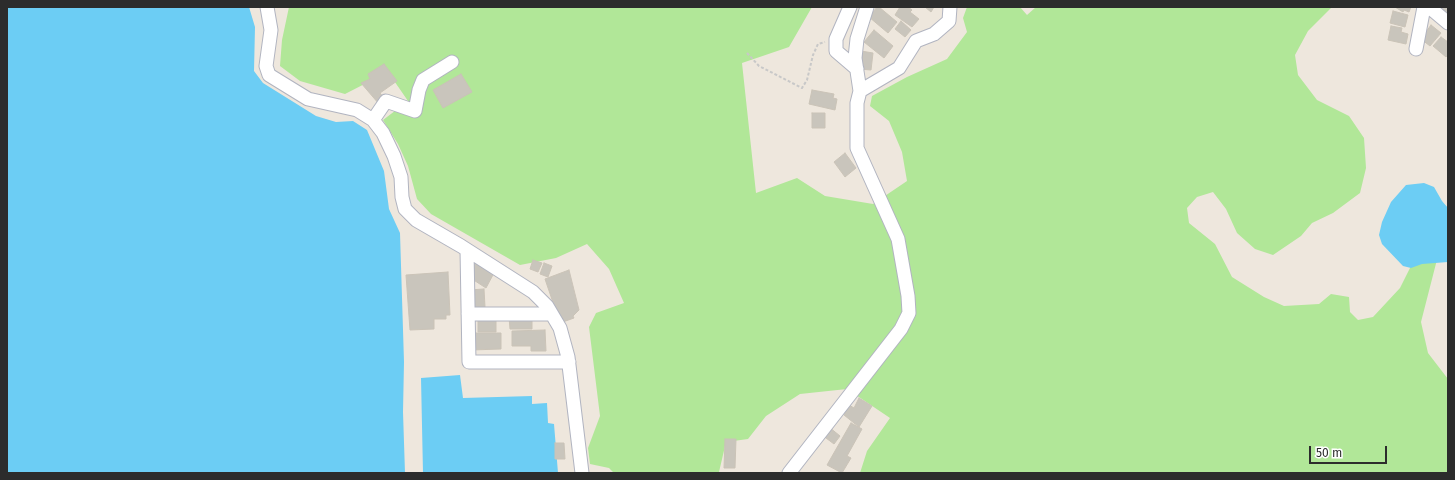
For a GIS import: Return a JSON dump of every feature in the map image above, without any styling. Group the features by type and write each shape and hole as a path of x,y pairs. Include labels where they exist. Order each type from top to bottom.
{"street":[{"path":"267,7 271,30 266,66 270,75 308,99 357,110 373,120 383,133 394,156 401,176 402,197 405,209 416,220 533,292 547,306 560,328 569,362 582,473"},
{"path":"850,7 836,39 836,52 857,69"},
{"path":"789,473 901,329 909,313 908,296 898,239 857,148 857,103 860,91 855,58 856,39 867,7"},
{"path":"860,91 899,68 916,41 934,34 949,21 950,7"},
{"path":"1416,49 1424,7"},
{"path":"1429,7 1448,23"},
{"path":"373,120 386,101 415,111 419,90 423,80 452,62"},
{"path":"467,250 469,362 569,362"},
{"path":"468,314 552,314"}],"path":[{"path":"747,53 759,66 802,88 807,80 813,54 818,44 836,39"}],"green space":[{"path":"289,7 812,7 789,47 742,63 756,193 797,178 825,196 873,204 907,181 902,152 889,121 870,106 872,96 907,77 947,59 967,32 963,18 967,7 1020,7 1027,15 1036,7 1332,7 1308,31 1295,55 1298,75 1317,100 1349,116 1364,138 1366,168 1360,193 1333,213 1312,223 1301,236 1273,255 1255,249 1237,233 1226,209 1213,192 1197,197 1187,208 1189,223 1215,244 1232,277 1264,297 1284,306 1319,304 1331,294 1349,297 1350,312 1358,320 1373,317 1400,288 1415,258 1441,244 1421,322 1428,353 1448,379 1448,473 860,473 867,451 890,418 847,389 800,394 766,416 748,439 726,442 719,472 614,473 609,468 590,464 588,448 600,416 589,327 596,313 624,303 609,269 587,244 556,258 520,265 431,214 417,199 408,166 398,144 383,120 408,101 388,72 345,94 300,81 280,66 282,40"}],"water":[{"path":"7,7 249,7 255,27 254,71 263,83 316,116 336,122 353,121 367,130 384,171 389,209 400,233 404,362 403,412 405,473 7,473"},
{"path":"1424,183 1434,187 1448,208 1448,262 1422,264 1411,268 1403,266 1382,244 1379,235 1382,222 1391,202 1406,185"},
{"path":"460,375 463,398 532,396 532,404 547,403 548,423 554,424 558,473 423,473 421,378"}],"building":[{"path":"877,7 897,22 888,33 869,17"},
{"path":"900,7 908,7 912,10 910,12 919,19 912,27 895,15"},
{"path":"925,7 934,7 931,12"},
{"path":"1395,7 1411,7 1409,12 1404,10 1403,12"},
{"path":"1437,7 1448,7 1448,20"},
{"path":"1393,11 1408,15 1405,27 1390,23"},
{"path":"901,21 911,30 905,37 895,29"},
{"path":"1431,25 1441,33 1430,46 1421,39"},
{"path":"1391,26 1402,28 1401,32 1408,34 1406,44 1388,40"},
{"path":"874,30 893,46 884,58 864,42"},
{"path":"1441,37 1448,42 1448,55 1446,57 1433,46"},
{"path":"861,51 873,53 871,70 859,69"},
{"path":"384,64 397,81 380,93 384,98 379,104 361,83 370,79 368,74"},
{"path":"461,74 472,92 443,108 433,90"},
{"path":"812,90 834,94 833,98 837,99 835,110 809,104"},
{"path":"812,113 825,113 825,128 812,128"},
{"path":"845,153 856,168 845,177 834,162"},
{"path":"470,257 495,271 486,288 469,277"},
{"path":"533,260 542,263 538,272 530,269"},
{"path":"544,263 552,266 548,277 540,274"},
{"path":"569,270 579,310 573,316 574,318 560,323 545,279"},
{"path":"448,272 450,315 446,315 446,319 434,319 434,329 410,330 406,275"},
{"path":"484,289 485,307 470,308 469,290"},
{"path":"478,316 496,316 496,332 478,332"},
{"path":"532,316 532,329 510,329 509,317"},
{"path":"545,330 546,351 531,351 531,346 512,346 512,331"},
{"path":"470,333 501,333 501,349 471,350"},
{"path":"859,398 872,406 859,427 844,415 849,405 854,408"},
{"path":"851,423 862,429 847,456 851,458 842,473 827,465"},
{"path":"829,427 840,436 834,444 822,435"},
{"path":"725,439 736,439 735,468 724,468"},
{"path":"555,443 564,443 565,459 555,459"}]}
